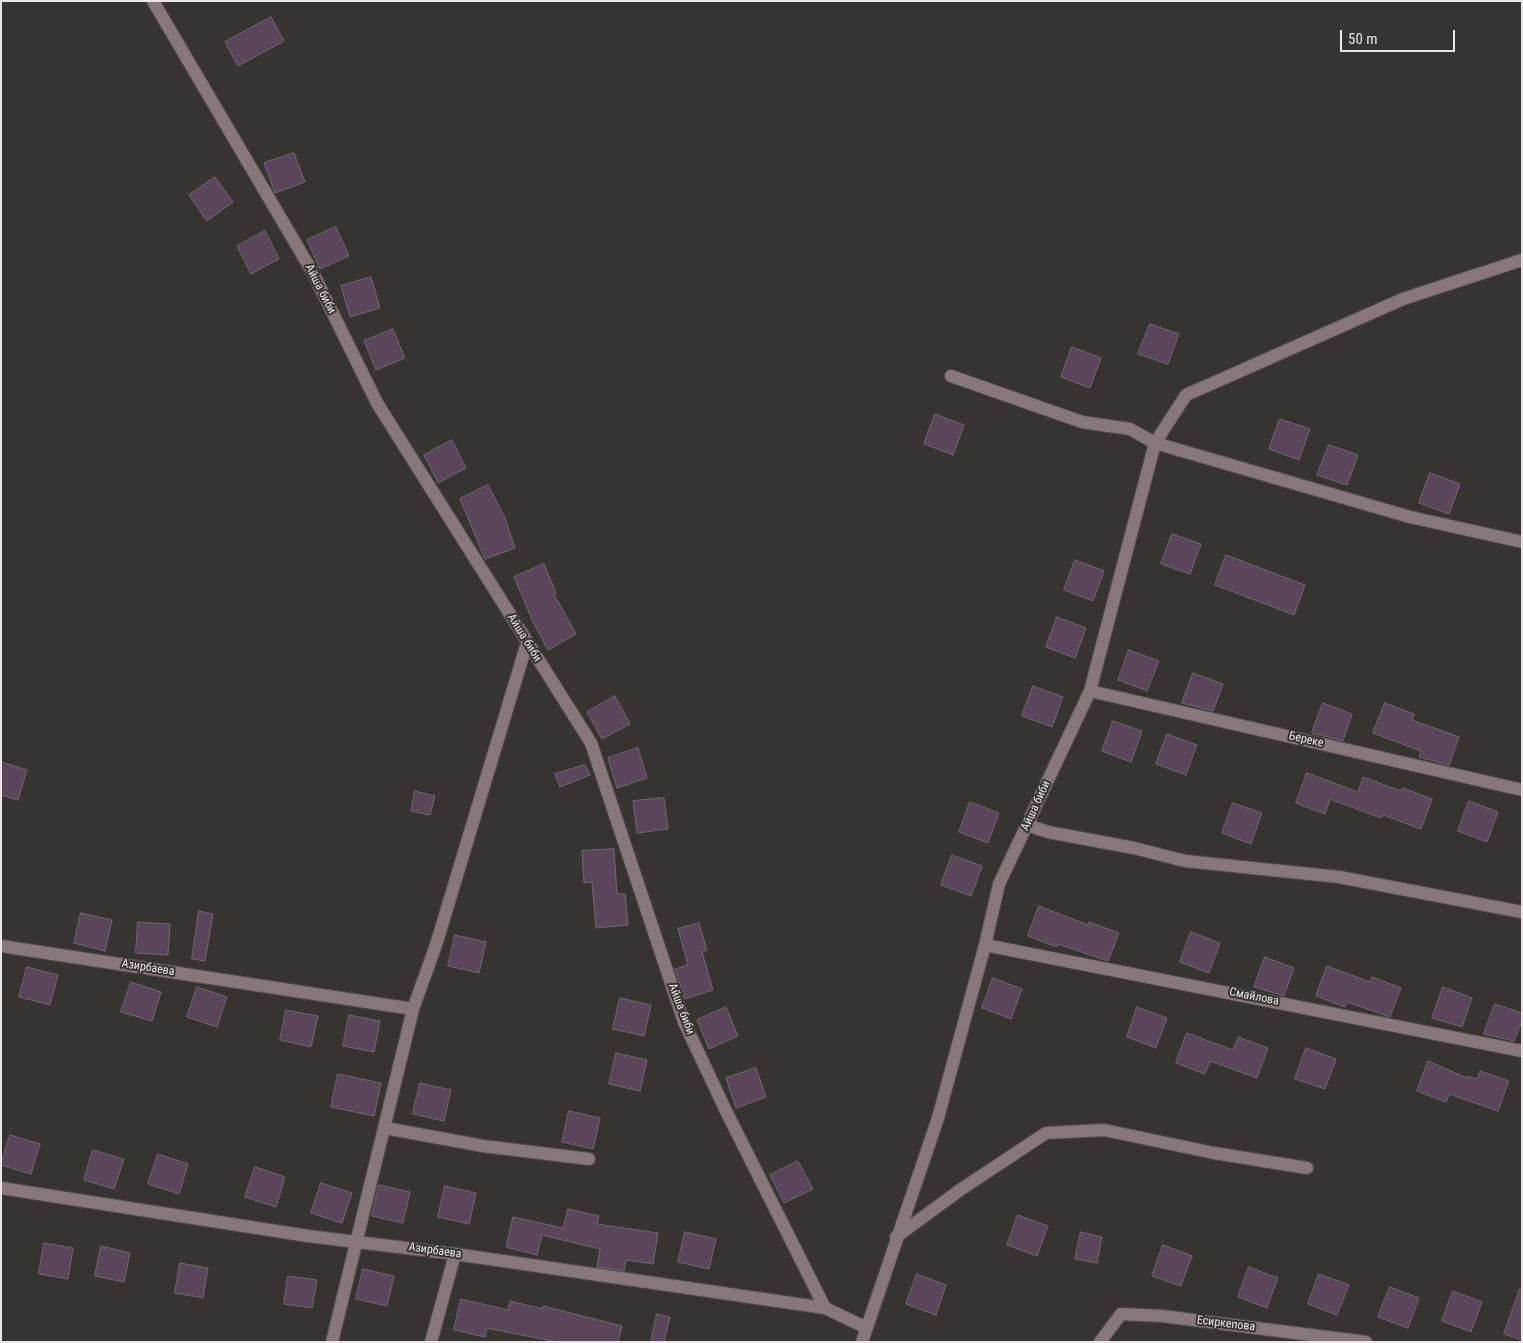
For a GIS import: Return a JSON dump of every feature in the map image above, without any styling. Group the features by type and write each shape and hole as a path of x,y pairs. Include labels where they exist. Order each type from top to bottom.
{"street":[{"name":"Айша биби","path":"153,1 313,273 377,403 591,743 684,1022 726,1111 825,1308"},
{"name":"Айша биби","path":"862,1342 865,1327 938,1118 985,945 999,884 1090,691 1155,442 1186,395 1403,299 1522,260"},
{"path":"951,376 1082,422 1130,429 1155,442 1410,517 1522,542"},
{"path":"332,1342 413,1009 436,945 527,643"},
{"name":"Береке","path":"1090,691 1522,790"},
{"path":"1027,825 1048,832 1134,848 1185,862 1338,877 1522,912"},
{"name":"Смайлова","path":"985,945 1522,1051"},
{"name":"Азирбаева","path":"1,946 413,1009"},
{"path":"385,1128 483,1146 589,1159"},
{"path":"896,1238 960,1190 1046,1133 1104,1130 1214,1153 1307,1168"},
{"name":"Азирбаева","path":"1,1188 308,1236 455,1254 825,1308 865,1327"},
{"path":"431,1342 455,1254"},
{"name":"Есиркепова","path":"1100,1342 1120,1314 1162,1316 1366,1342"}],"building":[{"path":"271,17 284,41 238,66 225,42"},
{"path":"294,153 305,182 275,193 264,163"},
{"path":"215,177 233,202 207,221 189,195"},
{"path":"336,227 349,256 320,269 307,240"},
{"path":"265,231 279,259 251,274 237,246"},
{"path":"371,277 380,308 350,317 341,286"},
{"path":"1150,324 1179,334 1168,364 1138,354"},
{"path":"393,329 405,358 376,370 364,341"},
{"path":"1072,347 1101,358 1090,388 1061,377"},
{"path":"935,414 964,425 953,455 924,444"},
{"path":"1280,419 1310,429 1299,460 1269,449"},
{"path":"452,440 466,468 438,483 424,455"},
{"path":"1329,445 1358,455 1347,485 1317,475"},
{"path":"1430,473 1460,484 1449,514 1419,503"},
{"path":"488,485 505,518 515,548 485,559 460,499"},
{"path":"1172,534 1201,544 1190,574 1161,564"},
{"path":"1226,555 1305,585 1294,615 1215,585"},
{"path":"1075,560 1104,571 1093,601 1064,590"},
{"path":"544,564 556,593 554,594 576,634 548,650 533,622 514,577"},
{"path":"1057,617 1086,628 1075,658 1046,647"},
{"path":"1129,650 1159,661 1147,691 1118,680"},
{"path":"1193,673 1223,684 1213,711 1182,703"},
{"path":"1033,686 1063,697 1052,727 1022,716"},
{"path":"615,696 630,724 602,739 587,712"},
{"path":"1323,703 1352,714 1343,741 1312,733"},
{"path":"1385,703 1414,714 1412,720 1459,737 1449,765 1419,757 1421,751 1373,733"},
{"path":"1113,721 1142,731 1131,762 1102,751"},
{"path":"1167,734 1197,745 1186,775 1156,764"},
{"path":"638,748 647,778 617,788 608,758"},
{"path":"1,762 27,770 18,800 1,795"},
{"path":"585,765 590,775 560,787 555,774"},
{"path":"1307,773 1358,792 1363,777 1401,791 1403,788 1432,799 1421,829 1383,815 1381,818 1330,799 1325,814 1296,803"},
{"path":"415,791 435,796 430,815 411,811"},
{"path":"664,798 668,829 637,833 633,801"},
{"path":"1469,801 1498,812 1487,842 1458,831"},
{"path":"970,802 999,813 988,843 959,832"},
{"path":"1233,803 1262,813 1251,844 1222,833"},
{"path":"614,849 617,894 625,894 628,925 596,928 592,882 584,883 582,851"},
{"path":"952,855 982,866 971,896 941,885"},
{"path":"1039,906 1088,925 1089,922 1119,933 1108,961 1058,944 1057,947 1028,936"},
{"path":"199,911 213,914 205,961 192,959"},
{"path":"81,913 112,920 105,951 74,943"},
{"path":"138,922 170,924 168,955 136,953"},
{"path":"699,923 707,950 702,952 713,990 685,999 675,969 688,965 678,929"},
{"path":"1191,932 1220,943 1209,973 1180,962"},
{"path":"455,935 486,942 479,973 448,966"},
{"path":"1265,957 1294,968 1284,996 1254,987"},
{"path":"1327,966 1370,982 1372,977 1401,988 1390,1017 1347,1002 1345,1007 1316,996"},
{"path":"27,967 58,975 50,1005 19,997"},
{"path":"993,978 1022,989 1011,1019 982,1008"},
{"path":"131,982 161,992 152,1021 121,1012"},
{"path":"197,987 227,997 217,1027 187,1017"},
{"path":"1443,987 1472,998 1462,1027 1432,1018"},
{"path":"620,998 651,1005 644,1036 613,1029"},
{"path":"1495,1004 1522,1013 1522,1021 1514,1041 1484,1034"},
{"path":"726,1007 738,1036 709,1049 697,1020"},
{"path":"1137,1007 1167,1018 1156,1048 1127,1037"},
{"path":"286,1010 318,1016 311,1047 280,1040"},
{"path":"349,1015 380,1021 374,1052 343,1046"},
{"path":"1187,1033 1233,1050 1238,1037 1268,1048 1257,1078 1210,1061 1205,1074 1176,1063"},
{"path":"1306,1048 1336,1059 1325,1089 1295,1079"},
{"path":"616,1053 647,1060 640,1091 609,1084"},
{"path":"1428,1061 1467,1078 1468,1076 1477,1079 1480,1071 1509,1081 1498,1111 1449,1094 1446,1102 1417,1091"},
{"path":"756,1068 766,1097 736,1108 726,1078"},
{"path":"338,1074 381,1083 374,1116 331,1107"},
{"path":"420,1083 451,1090 444,1121 413,1114"},
{"path":"569,1111 600,1118 593,1149 562,1142"},
{"path":"10,1135 40,1144 31,1174 1,1165"},
{"path":"93,1150 124,1159 114,1189 84,1180"},
{"path":"158,1154 188,1164 179,1194 148,1184"},
{"path":"798,1161 813,1189 784,1203 770,1175"},
{"path":"255,1167 285,1177 276,1207 245,1197"},
{"path":"321,1183 352,1193 342,1223 311,1213"},
{"path":"379,1185 410,1192 403,1223 372,1216"},
{"path":"445,1186 476,1193 469,1224 438,1217"},
{"path":"568,1209 599,1216 597,1224 658,1233 653,1264 626,1260 624,1271 597,1267 600,1249 542,1235 537,1255 506,1247 513,1217 563,1228"},
{"path":"1018,1215 1048,1226 1037,1256 1007,1245"},
{"path":"685,1232 716,1239 709,1269 678,1262"},
{"path":"1081,1232 1102,1237 1097,1263 1075,1259"},
{"path":"44,1243 73,1248 68,1279 39,1274"},
{"path":"1163,1245 1192,1256 1181,1286 1152,1276"},
{"path":"101,1246 130,1253 124,1282 95,1276"},
{"path":"180,1263 208,1268 203,1298 175,1293"},
{"path":"1249,1267 1278,1278 1267,1308 1238,1297"},
{"path":"363,1269 394,1276 387,1306 356,1299"},
{"path":"917,1274 946,1285 936,1315 906,1304"},
{"path":"1319,1274 1349,1285 1337,1315 1308,1304"},
{"path":"288,1276 317,1280 312,1308 284,1304"},
{"path":"1390,1287 1419,1298 1408,1328 1378,1317"},
{"path":"1520,1289 1522,1289 1522,1340 1504,1334"},
{"path":"1453,1291 1482,1302 1471,1332 1442,1321"},
{"path":"461,1299 508,1310 510,1301 543,1309 543,1306 622,1326 618,1342 557,1342 487,1328 485,1337 454,1330"},
{"path":"657,1314 670,1317 664,1342 651,1342"}]}
